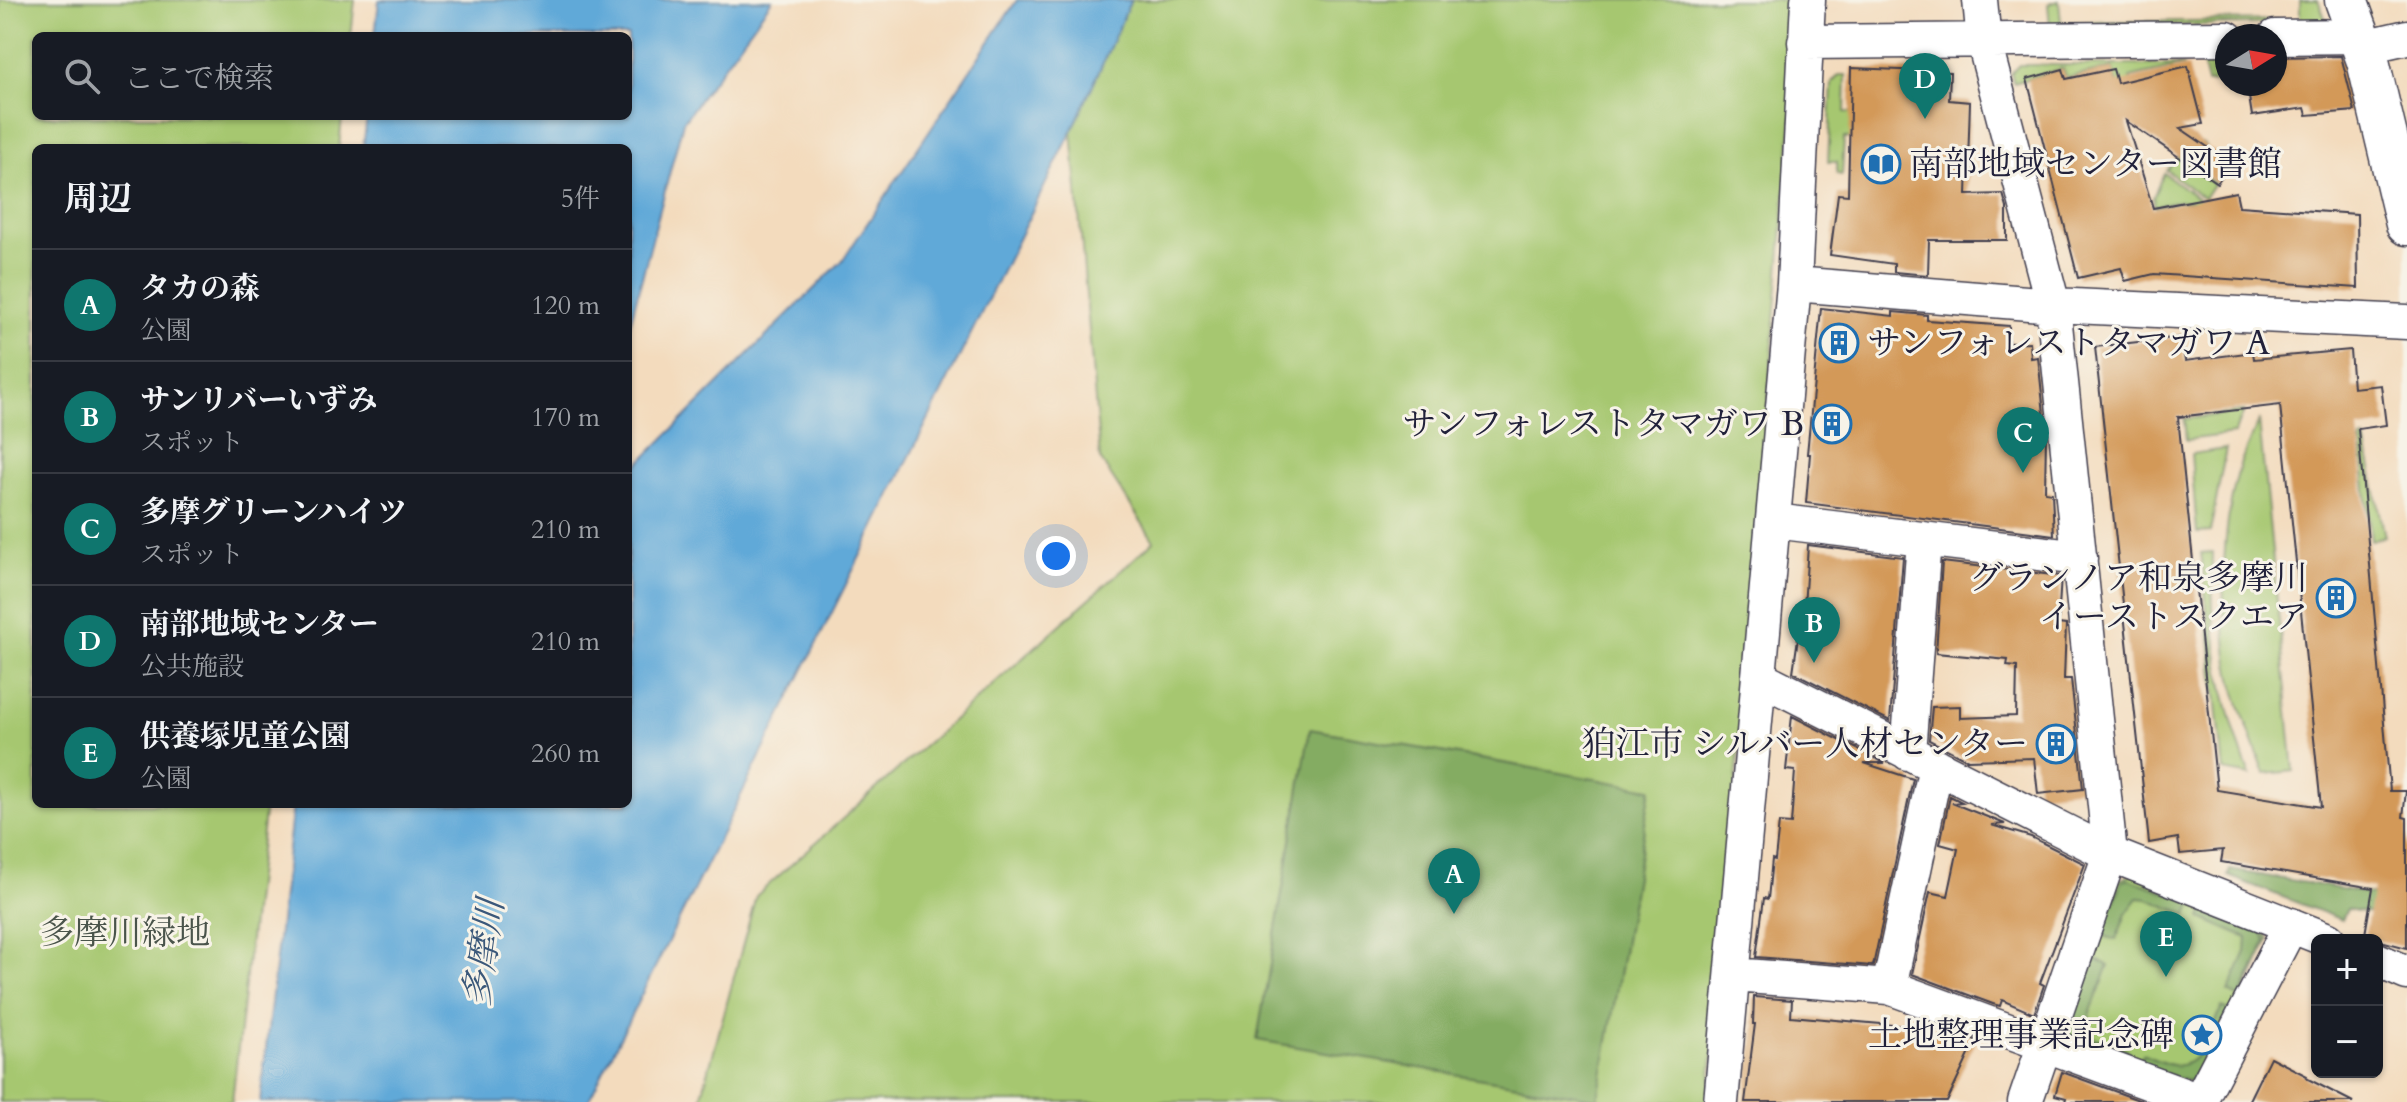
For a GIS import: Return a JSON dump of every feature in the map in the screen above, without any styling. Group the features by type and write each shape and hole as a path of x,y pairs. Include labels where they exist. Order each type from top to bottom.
{"street":[{"path":"1721,1102 1794,284 1808,0"},
{"path":"1980,0 1984,42 2053,305 2110,854 2025,1102"},
{"path":"2356,28 2407,224"},
{"path":"2287,36 2356,28 2407,37"},
{"path":"1805,42 2215,38"},
{"path":"1794,284 2053,305 2407,322"},
{"path":"1774,521 2080,558"},
{"path":"1889,987 1922,759 1924,540"},
{"path":"1761,678 2110,854 2313,934"},
{"path":"1733,975 1889,987 2199,1101 2291,925"},
{"path":"2383,963 2407,973"}],"green space":[{"name":"多摩川緑地","path":"0,0 355,0 351,32 32,32 32,120 342,120 339,144 32,144 32,808 265,808 232,1102 0,1102"},
{"path":"1131,0 1802,0 1709,1102 700,1102 756,896 1154,541 1100,459 1072,131"},
{"path":"2300,0 2318,0 2327,23 2050,27 2048,4 2059,1 2061,22 2300,20"},
{"path":"2215,62 2215,82 2207,83 2202,63"},
{"path":"2019,65 2184,65 2130,78 2139,116 2128,119 2113,68 2067,78 2063,68 2014,83 2011,73"},
{"path":"1839,75 1846,75 1845,112 1873,114 1871,139 1844,138 1842,175 1837,174 1837,162 1828,162 1832,83"},
{"path":"2202,143 2206,146 2192,168 2214,183 2204,198 2166,170 2187,150"},
{"path":"2164,173 2202,201 2155,206 2153,197"},
{"path":"2244,412 2234,434 2186,440 2184,419"},
{"path":"2259,421 2294,771 2265,774 2230,671 2223,587 2233,494 2242,459"},
{"path":"2365,439 2385,537 2371,540 2361,440"},
{"path":"2226,449 2210,532 2197,533 2191,454"},
{"path":"2212,552 2213,612 2219,666 2231,718 2250,776 2224,771 2201,553"},
{"path":"1310,729 1651,789 1598,1099 1257,1040"},
{"path":"2230,870 2407,900 2407,920 2347,909 2342,920 2228,876"},
{"path":"2134,873 2263,926 2269,940 2201,1086 2064,1043 2060,1031 2119,880"},
{"path":"2128,879 2193,901 2188,915 2138,898 2126,914 2116,940 2101,935 2122,882"},
{"path":"2206,906 2262,929 2266,941 2240,998 2228,992 2246,952 2247,938 2201,918"},
{"path":"2094,959 2109,965 2091,1011 2087,1031 2093,1037 2128,1050 2124,1062 2070,1039 2067,1030"},
{"path":"2222,1007 2232,1012 2191,1081 2137,1066 2142,1054 2172,1065 2191,1061 2210,1035"}],"water":[{"path":"379,0 772,0 683,122 632,316 632,144 364,144 366,120 632,120 632,32 375,32"},
{"name":"多摩川","path":"1017,0 1131,0 1072,131 588,1102 260,1102 293,808 632,808 632,470 842,261"}],"building":[{"path":"2341,56 2355,111 2307,115 2305,108 2252,116 2249,96 2287,96 2287,57"},
{"path":"2188,66 2203,124 2180,128 2231,163 2217,183 2126,121 2153,208 2236,192 2239,206 2357,214 2358,288 2154,274 2125,281 2121,268 2078,278 2027,79 2063,69 2066,79 2113,69 2117,83"},
{"path":"1851,68 1950,72 1949,100 1970,102 1967,195 2003,194 2007,208 2007,240 1929,240 1928,275 1894,272 1894,264 1830,255 1838,194 1848,195"},
{"path":"1821,308 1893,316 1893,312 1927,315 1927,320 2009,326 2008,343 2030,342 2031,358 2038,357 2046,433 2045,492 2052,493 2054,535 1806,503 1810,454 1807,454"},
{"path":"2181,337 2185,361 2253,352 2254,359 2350,350 2353,388 2381,385 2386,425 2358,429 2390,791 2406,791 2403,817 2407,818 2407,948 2383,942 2383,934 2365,934 2373,888 2221,862 2223,850 2180,854 2178,838 2149,843 2095,347","holes":["2280,405 2321,807 2217,790 2178,417"]},
{"path":"1808,545 1903,557 1890,721 1793,672 1798,638 1802,639"},
{"path":"1942,562 2061,576 2058,624 2066,625 2064,679 2071,679 2083,789 2038,794 2034,758 1968,760 1929,740 1932,707 1960,706 1960,718 2016,716 2017,667 2007,666 2008,660 1936,653"},
{"path":"1792,716 1885,763 1864,763 1913,779 1873,966 1756,957 1779,823 1791,824 1795,771 1786,770"},
{"path":"1950,796 1962,802 1952,803 2005,824 1991,825 2031,837 2085,864 2040,983 2044,985 2034,1014 2002,1000 2000,1006 1993,1004 1912,974 1930,892 1948,896 1958,849 1940,844"},
{"path":"1754,997 1792,1000 1791,1016 1949,1030 1976,1040 1947,1102 1745,1102 1755,1024"},
{"path":"2270,1057 2306,1078 2353,1102 2248,1102"},
{"path":"2062,1072 2144,1102 2065,1102 2066,1098 2055,1095"}],"place":[{"name":"南部地域センター","path":"1925,119"},
{"name":"南部地域センター図書館","path":"1881,164"},
{"name":"サンフォレストタマガワ A","path":"1839,343"},
{"name":"サンフォレストタマガワ B","path":"1832,424"},
{"name":"多摩グリーンハイツ","path":"2023,473"},
{"name":"グランノア和泉多摩川 イーストスクエア","path":"2336,598"},
{"name":"サンリバーいずみ","path":"1814,663"},
{"name":"狛江市 シルバー人材センター","path":"2056,744"},
{"name":"タカの森","path":"1454,914"},
{"name":"供養塚児童公園","path":"2166,977"},
{"name":"土地整理事業記念碑","path":"2202,1035"}]}
